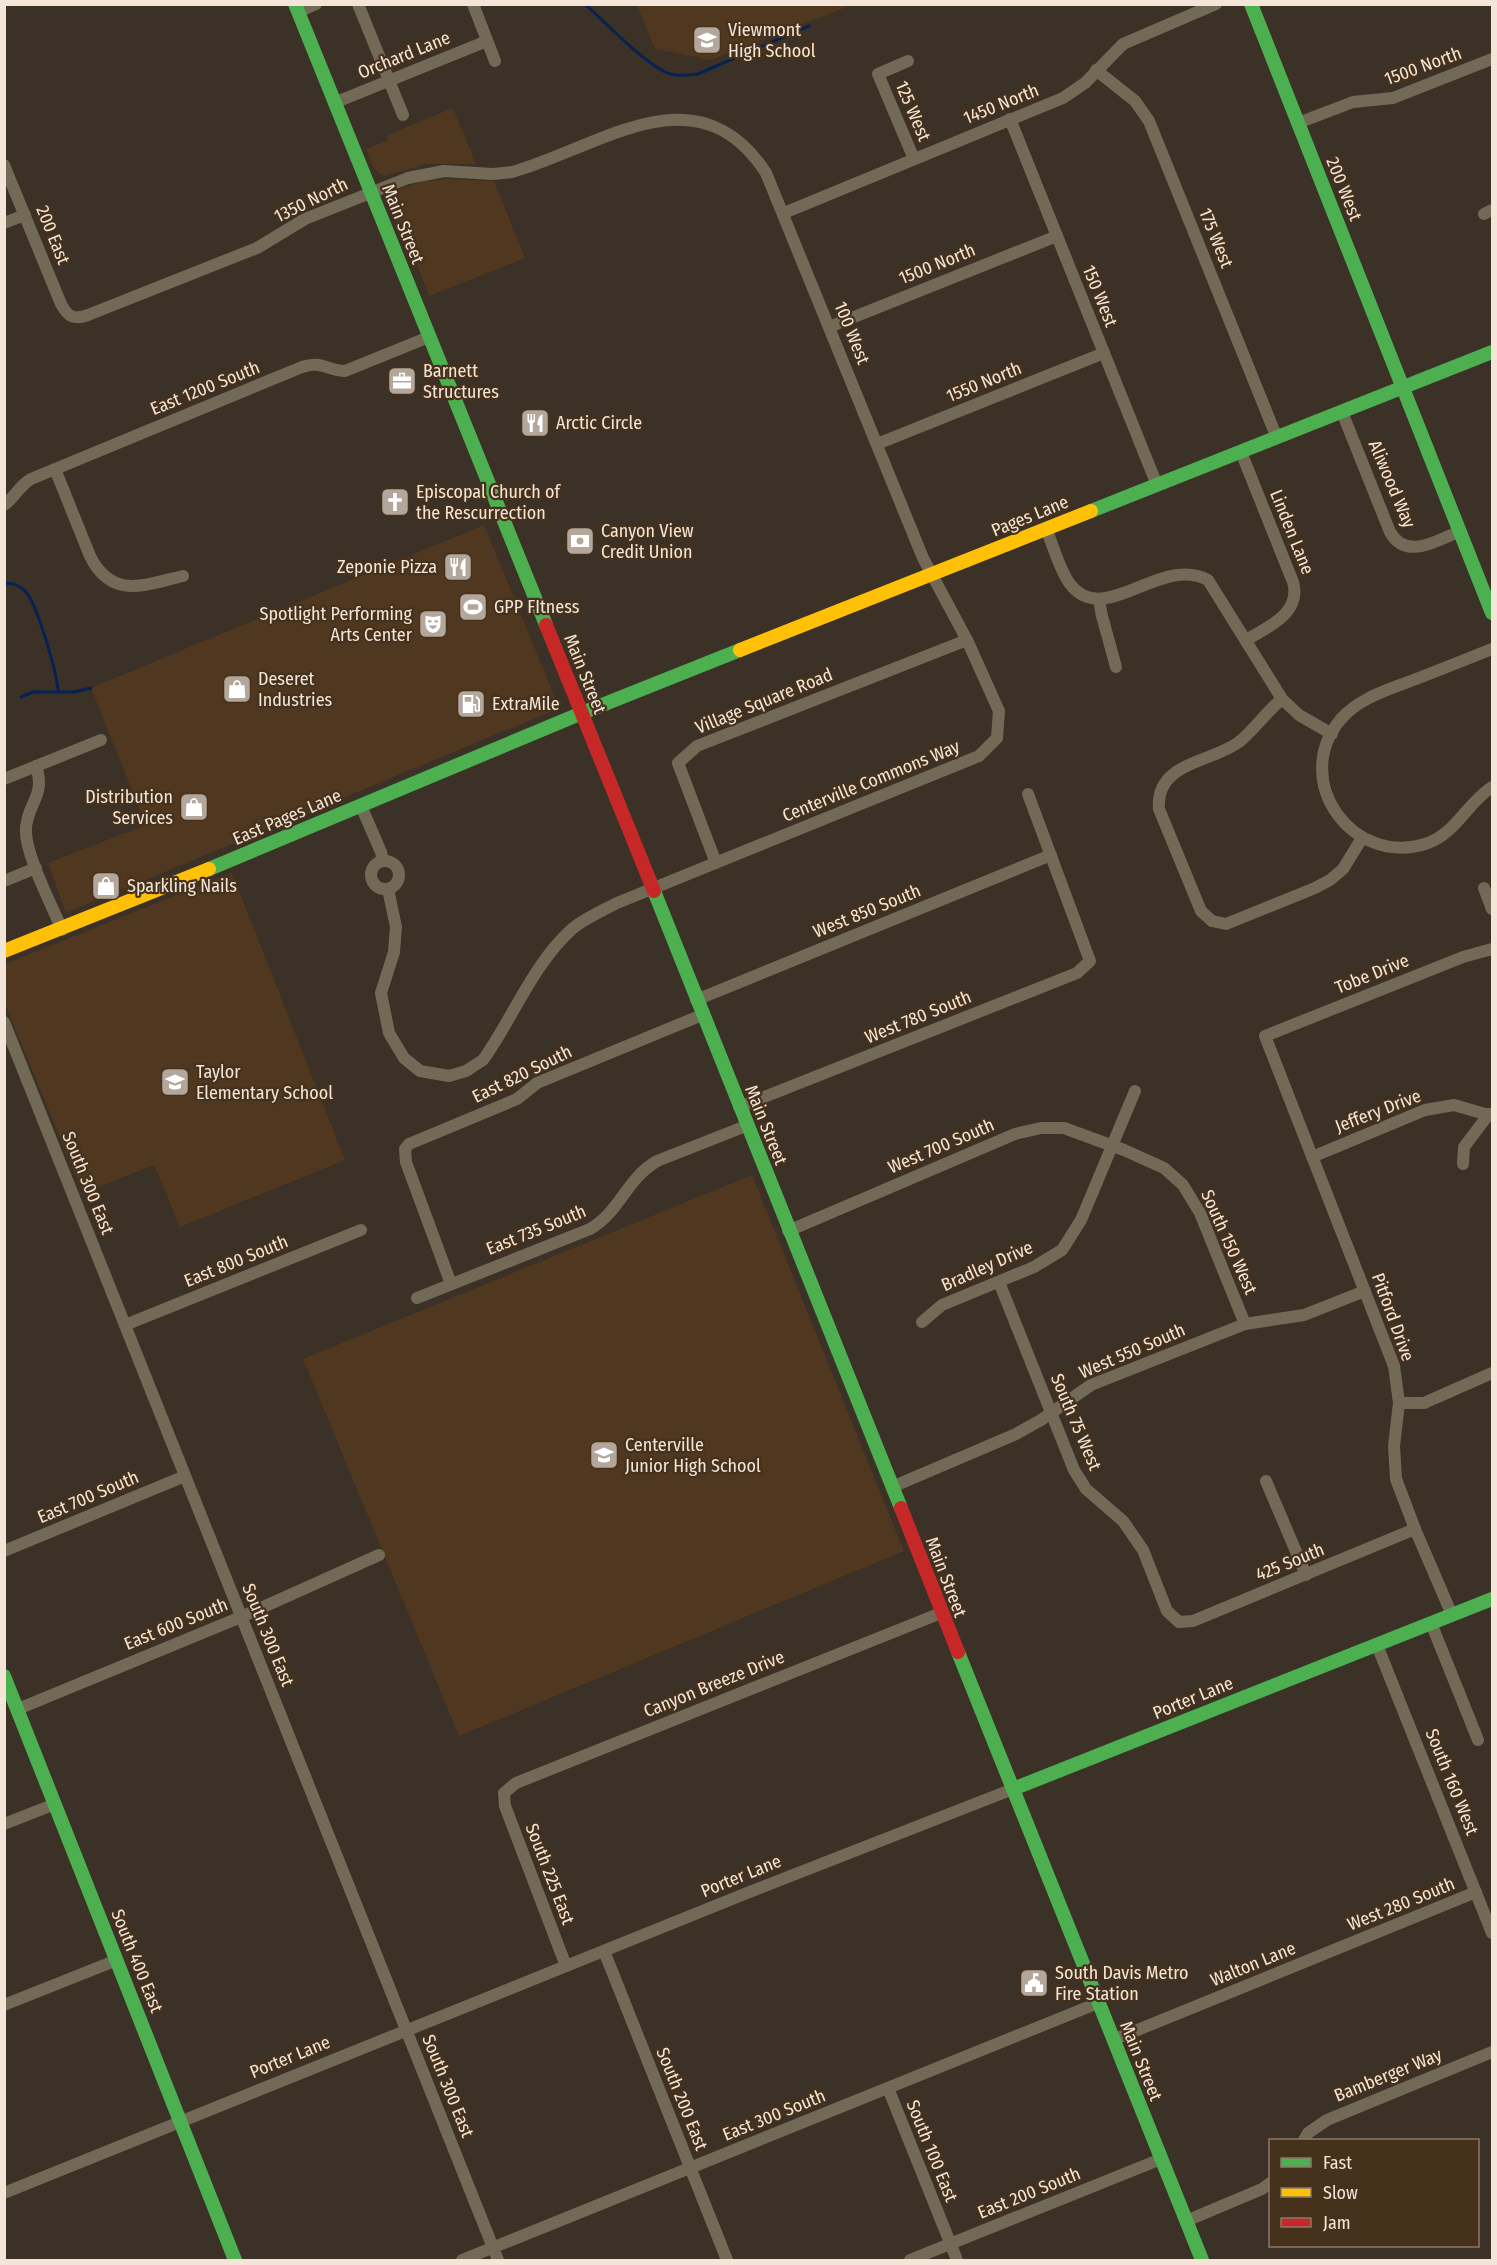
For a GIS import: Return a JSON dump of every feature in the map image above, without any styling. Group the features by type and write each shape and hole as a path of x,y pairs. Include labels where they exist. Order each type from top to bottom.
{"main road":[{"name":"200 West","path":"1251,4 1460,531"},
{"name":"Main Street","path":"296,8 582,713 1202,2260"},
{"name":"Pages Lane","path":"582,713 1492,352"},
{"path":"1460,531 1492,613"},
{"name":"East Pages Lane","path":"4,951 62,930 582,713"},
{"name":"Porter Lane","path":"1013,1789 1492,1599"},
{"name":"South 400 East","path":"4,1676 235,2260"}],"street":[{"path":"296,8 316,4"},
{"path":"358,4 403,115"},
{"path":"473,4 495,60"},
{"name":"1450 North","path":"784,213 1071,93 1085,83 1116,50 1131,39 1216,4"},
{"name":"Orchard Lane","path":"334,103 488,41"},
{"name":"1500 North","path":"1298,123 1353,102 1393,98 1492,59"},
{"name":"125 West","path":"908,62 878,74 914,159"},
{"name":"175 West","path":"1096,70 1135,101 1149,121 1277,438"},
{"name":"1350 North","path":"71,317 88,315 257,248 305,219 408,178 432,172 493,174 512,172 643,123 676,119 712,126"},
{"name":"150 West","path":"1010,119 1157,485"},
{"name":"100 West","path":"712,126 739,142 760,164 771,182 930,575"},
{"name":"200 East","path":"4,165 61,304 71,317"},
{"path":"4,223 25,215"},
{"name":"1500 North","path":"830,327 1057,236"},
{"name":"East 1200 South","path":"4,505 13,499 26,482 309,364 322,364 338,371 345,371 429,337"},
{"name":"1550 North","path":"877,444 1104,354"},
{"name":"Aliwood Way","path":"1342,412 1395,540 1408,547 1418,548 1460,531"},
{"name":"Linden Lane","path":"1241,452 1293,582 1295,593 1293,604 1286,614 1246,640"},
{"path":"55,469 90,556 105,579 129,587 183,576"},
{"path":"1046,529 1069,583 1086,597 1099,600 1112,598 1174,576 1195,574 1208,580 1282,699 1299,715 1332,734"},
{"name":"Centerville Commons Way","path":"388,888 396,927 394,952 381,993 389,1033 404,1058 420,1071 449,1076 466,1071 483,1060 553,949 573,929 609,907 979,756 997,738 999,711 967,640 930,575"},
{"path":"1099,600 1116,667"},
{"name":"Village Square Road","path":"716,863 678,763 696,746 967,640"},
{"path":"1492,649 1364,701 1345,715 1332,734 1323,762 1326,791 1341,820 1362,838 1392,847 1428,843 1449,831 1475,801 1492,787"},
{"path":"1282,699 1238,742 1224,751 1178,770 1162,787 1159,808 1201,911 1212,921 1226,924 1316,888 1343,869 1362,838"},
{"path":"4,778 101,740"},
{"path":"36,766 40,777 39,792 28,815 26,830 36,868 62,930"},
{"path":"1028,794 1051,855"},
{"path":"361,806 383,861"},
{"name":"West 780 South","path":"739,1107 1077,973 1090,961 1051,855"},
{"name":"West 850 South","path":"696,1000 1051,855"},
{"path":"383,861 392,862 399,871 397,882 388,888 378,887 371,876 375,866 383,861"},
{"path":"4,881 36,868"},
{"path":"1484,888 1492,909"},
{"name":"Tobe Drive","path":"1265,1036 1463,957 1492,949"},
{"name":"East 820 South","path":"451,1284 406,1162 405,1149 416,1141 517,1099 537,1083 702,1015"},
{"name":"South 300 East","path":"4,1022 498,2260"},
{"name":"Pitford Drive","path":"1265,1036 1394,1366 1399,1403 1394,1446 1396,1479 1414,1530 1452,1615"},
{"name":"Bradley Drive","path":"922,1322 942,1305 1034,1267 1062,1250 1081,1220 1135,1091"},
{"name":"Jeffery Drive","path":"1312,1157 1425,1110 1454,1105 1491,1115"},
{"path":"1463,1164 1464,1147 1491,1115"},
{"name":"East 735 South","path":"417,1298 590,1229 608,1216 635,1177 645,1168 657,1161 746,1126"},
{"name":"West 700 South","path":"788,1231 1015,1134 1041,1128 1064,1128 1113,1145"},
{"name":"South 150 West","path":"1113,1145 1164,1168 1183,1185 1200,1213 1245,1324"},
{"name":"East 800 South","path":"125,1325 361,1230"},
{"name":"South 75 West","path":"999,1282 1074,1470 1086,1489 1123,1521 1143,1550 1167,1611 1179,1622"},
{"name":"West 550 South","path":"892,1487 1016,1434 1091,1385 1245,1324 1304,1315 1365,1291"},
{"path":"1399,1403 1424,1403 1492,1373"},
{"name":"East 700 South","path":"4,1551 186,1476"},
{"path":"1266,1481 1306,1575"},
{"name":"425 South","path":"1179,1622 1193,1622 1414,1530"},
{"name":"East 600 South","path":"18,1709 241,1617 379,1555"},
{"name":"Canyon Breeze Drive","path":"504,1793 516,1784 941,1613"},
{"path":"1431,1623 1478,1740"},
{"name":"South 160 West","path":"1377,1645 1492,1933"},
{"name":"Porter Lane","path":"4,2193 181,2120 1013,1789"},
{"name":"South 225 East","path":"504,1793 505,1806 566,1966"},
{"path":"4,1824 55,1804"},
{"name":"West 280 South","path":"1339,1948 1476,1892"},
{"name":"Walton Lane","path":"1113,2040 1339,1948"},
{"name":"South 200 East","path":"604,1951 727,2260"},
{"path":"4,2005 117,1960"},
{"name":"East 300 South","path":"462,2260 1098,2003"},
{"name":"Bamberger Way","path":"1305,2139 1308,2133 1327,2120 1492,2052"},
{"name":"South 100 East","path":"888,2088 957,2260"},
{"name":"East 200 South","path":"910,2260 1161,2159"},
{"path":"1186,2221 1262,2189 1269,2184"}],"shaded area":[{"name":"Viewmont High School","path":"637,5 852,5 711,60 655,49"},
{"path":"453,108 476,164 427,164 384,176 375,170 366,149 388,140 387,135"},
{"path":"448,179 494,181 525,258 429,296 417,264 404,243 389,200 392,194 401,188 426,181"},
{"path":"484,525 556,700 550,712 66,913 48,863 146,825 91,688"},
{"name":"Taylor Elementary School","path":"232,873 345,1160 180,1227 154,1165 83,1193 5,1004 5,964"},
{"name":"Centerville Junior High School","path":"752,1175 904,1551 459,1736 303,1359"}],"waterway":[{"path":"585,4 645,59 665,72 677,75 698,74 809,26"},
{"path":"4,583 19,586 26,592 36,610 46,639 58,691"},
{"path":"21,697 33,692 74,692 91,688"}],"traffic: fast":[{"path":"295,4 546,625"},
{"path":"1251,4 1492,613"},
{"path":"1091,511 1492,352"},
{"path":"209,869 582,713 740,650"},
{"path":"654,891 901,1508"},
{"path":"1013,1789 1492,1599"},
{"path":"958,1652 1202,2260"},
{"path":"4,1676 235,2260"}],"traffic: slow":[{"path":"740,650 1091,511"},
{"path":"4,951 209,869"}],"traffic: jam":[{"path":"546,625 654,891"},
{"path":"901,1508 958,1652"}],"place":[{"name":"Viewmont High School","path":"707,40"},
{"name":"Barnett Structures","path":"402,381"},
{"name":"Arctic Circle","path":"535,423"},
{"name":"Episcopal Church of the Rescurrection","path":"395,502"},
{"name":"Canyon View Credit Union","path":"580,541"},
{"name":"Zeponie Pizza","path":"458,567"},
{"name":"GPP FItness","path":"473,607"},
{"name":"Spotlight Performing Arts Center","path":"433,624"},
{"name":"Deseret Industries","path":"237,689"},
{"name":"ExtraMile","path":"471,704"},
{"name":"Distribution Services","path":"194,807"},
{"name":"Sparkling Nails","path":"106,886"},
{"name":"Taylor Elementary School","path":"175,1082"},
{"name":"Centerville Junior High School","path":"604,1455"},
{"name":"South Davis Metro Fire Station","path":"1034,1983"}]}
